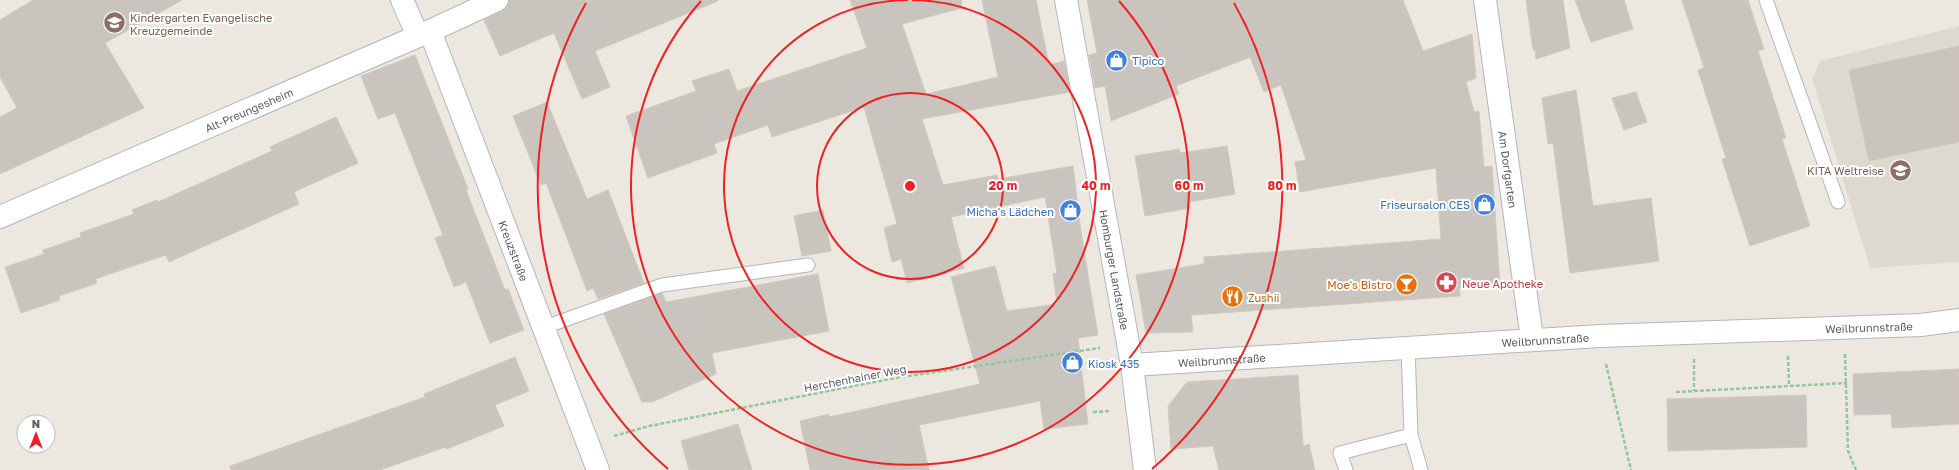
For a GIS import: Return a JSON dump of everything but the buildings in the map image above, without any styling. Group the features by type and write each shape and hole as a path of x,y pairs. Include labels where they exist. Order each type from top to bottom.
{"street":[{"name":"Kreuzstraße","path":"402,0 424,34 545,328 588,443 596,469"},
{"name":"Alt-Preungesheim","path":"0,217 424,34 497,0"},
{"name":"Homburger Landstraße","path":"1066,0 1130,354 1146,470"},
{"name":"Am Dorfgarten","path":"1485,0 1532,339"},
{"name":"Weilbrunnstraße","path":"1130,354 1408,347 1600,336 1921,325 1959,320"}],"lane":[{"path":"1766,0 1838,202"},
{"path":"545,328 662,285 808,265"},
{"path":"1408,347 1411,435 1421,470"},
{"path":"1346,470 1340,453 1411,435"}],"path":[{"path":"1844,328 1847,383 1848,451 1856,470"},
{"path":"1600,336 1631,470"},
{"name":"Herchenhainer Weg","path":"588,443 649,426 895,378 1130,354"},
{"path":"1676,392 1847,383"},
{"path":"1093,412 1115,411"}],"shaded area":[{"name":"KITA Weltreise","path":"1959,26 1959,262 1870,268 1812,78 1820,61"}],"place":[{"name":"Kindergarten Evangelische Kreuzgemeinde","path":"114,23"},
{"name":"Tipico","path":"1116,60"},
{"name":"KITA Weltreise","path":"1900,170"},
{"name":"Friseursalon CES","path":"1485,204"},
{"name":"Micha's Lädchen","path":"1070,211"},
{"name":"Neue Apotheke","path":"1446,283"},
{"name":"Moe's Bistro","path":"1407,284"},
{"name":"Zushii","path":"1233,297"},
{"name":"Kiosk 435","path":"1073,363"}]}
